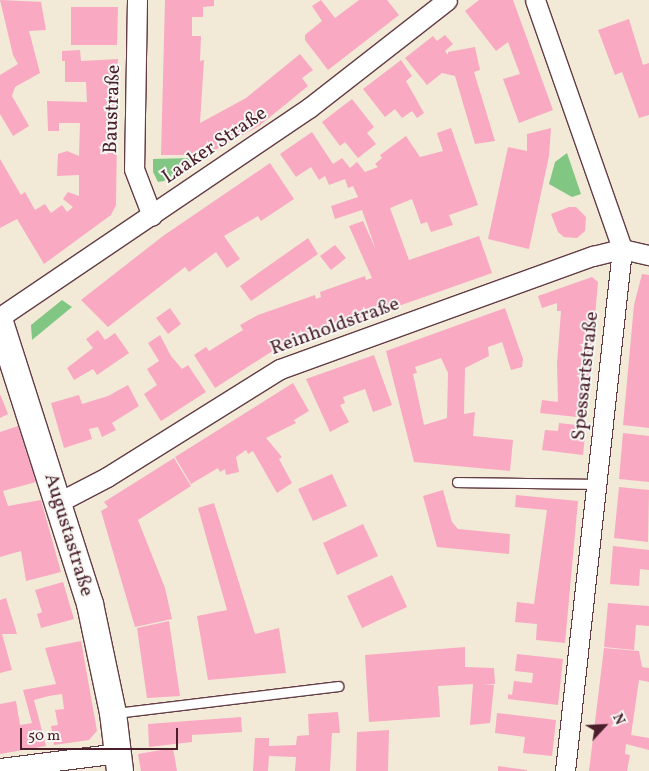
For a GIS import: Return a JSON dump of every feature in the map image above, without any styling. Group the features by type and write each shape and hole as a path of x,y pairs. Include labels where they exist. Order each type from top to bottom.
{"main road":[{"name":"Augustastraße","path":"0,322 92,612 113,713 119,762"}],"street":[{"name":"Baustraße","path":"137,0 134,169 152,216"},
{"name":"Laaker Straße","path":"0,316 152,216 309,108 447,0"},
{"name":"Spessartstraße","path":"535,0 622,249 565,771"},
{"name":"Reinholdstraße","path":"58,502 107,477 280,369 593,256 622,249 649,255"},
{"name":"Augustastraße","path":"0,768 119,762"}],"lane":[{"path":"456,482 597,484"},
{"path":"113,713 338,686"}],"green space":[{"path":"567,153 581,194 572,197 549,184 555,162"},
{"path":"191,158 193,162 164,181 158,182 153,172 153,159"},
{"path":"62,300 72,307 32,340 31,325"}],"building":[{"path":"0,0 44,2 41,2 46,30 29,31 40,73 15,87 12,96 29,126 13,136 0,114 0,75 18,64 13,55"},
{"path":"165,0 214,0 214,6 203,7 203,17 192,17 192,36 201,36 200,61 204,60 200,123 246,98 300,54 313,70 302,78 308,86 259,126 206,155 161,155"},
{"path":"321,0 335,18 359,0 387,0 399,15 328,70 305,40 305,35 322,21 312,6"},
{"path":"479,0 513,0 553,110 519,123 503,79 520,74 508,42 496,51 465,11"},
{"path":"71,7 118,7 117,45 71,45"},
{"path":"629,19 643,65 649,63 649,115 639,118 622,72 615,75 598,30"},
{"path":"445,35 453,44 445,51 448,55 448,52 475,47 480,70 474,72 495,141 475,144 455,76 442,73 427,85 405,58 433,36 437,41"},
{"path":"80,50 81,61 118,59 116,205 111,215 44,264 17,219 0,228 0,159 21,195 25,192 35,210 45,204 51,213 62,205 67,212 73,207 63,199 68,192 79,196 79,175 57,176 58,154 67,151 79,156 80,123 59,123 59,131 48,131 47,101 87,102 86,82 65,82 65,61 62,61 62,51"},
{"path":"401,60 412,76 406,81 424,113 417,118 412,111 402,118 395,109 385,117 363,89"},
{"path":"352,99 374,127 367,133 376,144 358,158 345,142 340,146 322,122"},
{"path":"451,128 478,205 449,215 453,225 431,232 427,222 421,224 412,199 390,208 409,260 479,236 492,273 274,350 215,388 194,355 206,347 209,351 243,330 240,325 258,315 315,295 316,299 321,297 320,292 365,276 366,280 372,278 349,226 363,221 376,250 362,210 335,219 331,206 358,197 353,186 348,188 345,179 329,185 325,176 319,180 311,167 296,177 280,154 312,132 333,164 342,158 350,168 357,162 365,172 378,167 375,164 382,158 380,155 406,136 420,157 443,151 437,133"},
{"path":"551,128 549,156 529,249 488,239 508,147 527,151 527,134"},
{"path":"270,163 294,199 261,221 258,216 224,236 240,259 227,268 216,252 189,272 185,267 108,327 81,300 163,236"},
{"path":"569,207 576,207 586,217 585,231 577,238 564,237 558,232 551,214"},
{"path":"308,238 318,254 251,301 240,286"},
{"path":"335,245 346,258 331,270 320,256"},
{"path":"642,274 649,275 649,428 623,425 634,305"},
{"path":"592,277 598,282 586,418 540,413 542,400 558,402 557,364 561,311 557,311 557,303 542,308 538,296"},
{"path":"170,308 181,324 168,334 156,318"},
{"path":"505,308 523,359 522,367 511,370 502,342 488,347 489,356 465,368 464,414 475,412 473,436 513,440 510,471 414,462 386,351","holes":["441,358 448,373 447,418 424,425 413,374 417,373 415,367"]},
{"path":"98,330 105,340 115,333 129,353 97,375 93,369 74,380 67,368 93,348 86,339"},
{"path":"160,335 171,356 182,369 188,365 206,392 161,421 144,394 157,385 147,369 159,361 148,343"},
{"path":"374,355 392,405 373,412 365,389 343,397 345,403 340,405 349,422 330,432 306,379"},
{"path":"293,383 309,411 294,420 296,423 266,438 282,457 279,459 292,483 277,493 253,451 248,454 246,450 236,457 239,472 226,475 225,469 220,472 218,468 191,484 175,457"},
{"path":"128,385 139,406 112,423 116,430 102,437 98,427 89,429 92,439 64,448 51,403 79,395 82,404 108,396"},
{"path":"0,394 8,414 0,418"},
{"path":"559,423 577,425 576,433 585,435 583,455 542,450 545,430 558,431"},
{"path":"18,426 36,482 3,491 8,506 41,500 61,572 26,581 21,551 0,557 0,432"},
{"path":"623,433 649,436 649,482 619,479"},
{"path":"174,458 191,486 138,520 165,588 172,619 135,627 101,511 108,507 104,502"},
{"path":"332,474 347,506 313,521 298,489"},
{"path":"619,487 649,490 648,542 614,538"},
{"path":"443,490 452,522 458,529 510,534 509,554 437,547 423,496"},
{"path":"516,495 578,501 565,643 536,640 537,624 515,622 517,602 534,604 547,510 515,507"},
{"path":"214,503 255,634 279,628 286,673 208,680 197,616 227,610 198,508"},
{"path":"363,524 378,556 337,575 323,543"},
{"path":"613,546 649,550 649,570 640,569 639,586 610,584"},
{"path":"392,575 407,607 362,628 347,596"},
{"path":"63,582 74,619 41,628 37,614 42,612 35,590"},
{"path":"6,598 17,634 2,634 12,670 0,673 0,600"},
{"path":"608,603 649,606 649,626 636,625 634,650 604,647"},
{"path":"169,621 180,696 147,698 137,628"},
{"path":"81,641 97,731 89,740 54,745 51,726 58,725 55,710 64,709 62,694 49,696 34,700 46,746 0,754 0,704 16,701 20,725 32,723 23,690 56,684 45,648"},
{"path":"465,647 465,667 494,668 495,684 483,684 494,685 490,723 470,725 473,684 438,686 440,717 369,722 365,655"},
{"path":"604,648 639,651 642,667 649,668 649,682 639,680 631,735 649,738 649,750 626,744 625,754 630,755 627,771 589,771"},
{"path":"517,654 563,659 558,705 508,699 508,694 512,695 514,681 532,683 533,673 515,671"},
{"path":"338,712 340,733 332,733 330,771 295,771 296,757 269,756 268,771 253,771 255,738 269,738 269,746 296,745 297,736 309,735 308,714"},
{"path":"497,713 556,720 552,756 523,753 525,737 495,733"},
{"path":"241,717 242,732 192,735 192,742 149,747 148,724"},
{"path":"389,730 388,771 356,771 357,732"},
{"path":"173,748 177,771 141,771 138,754"},
{"path":"498,766 527,770 527,771 498,771"}]}
